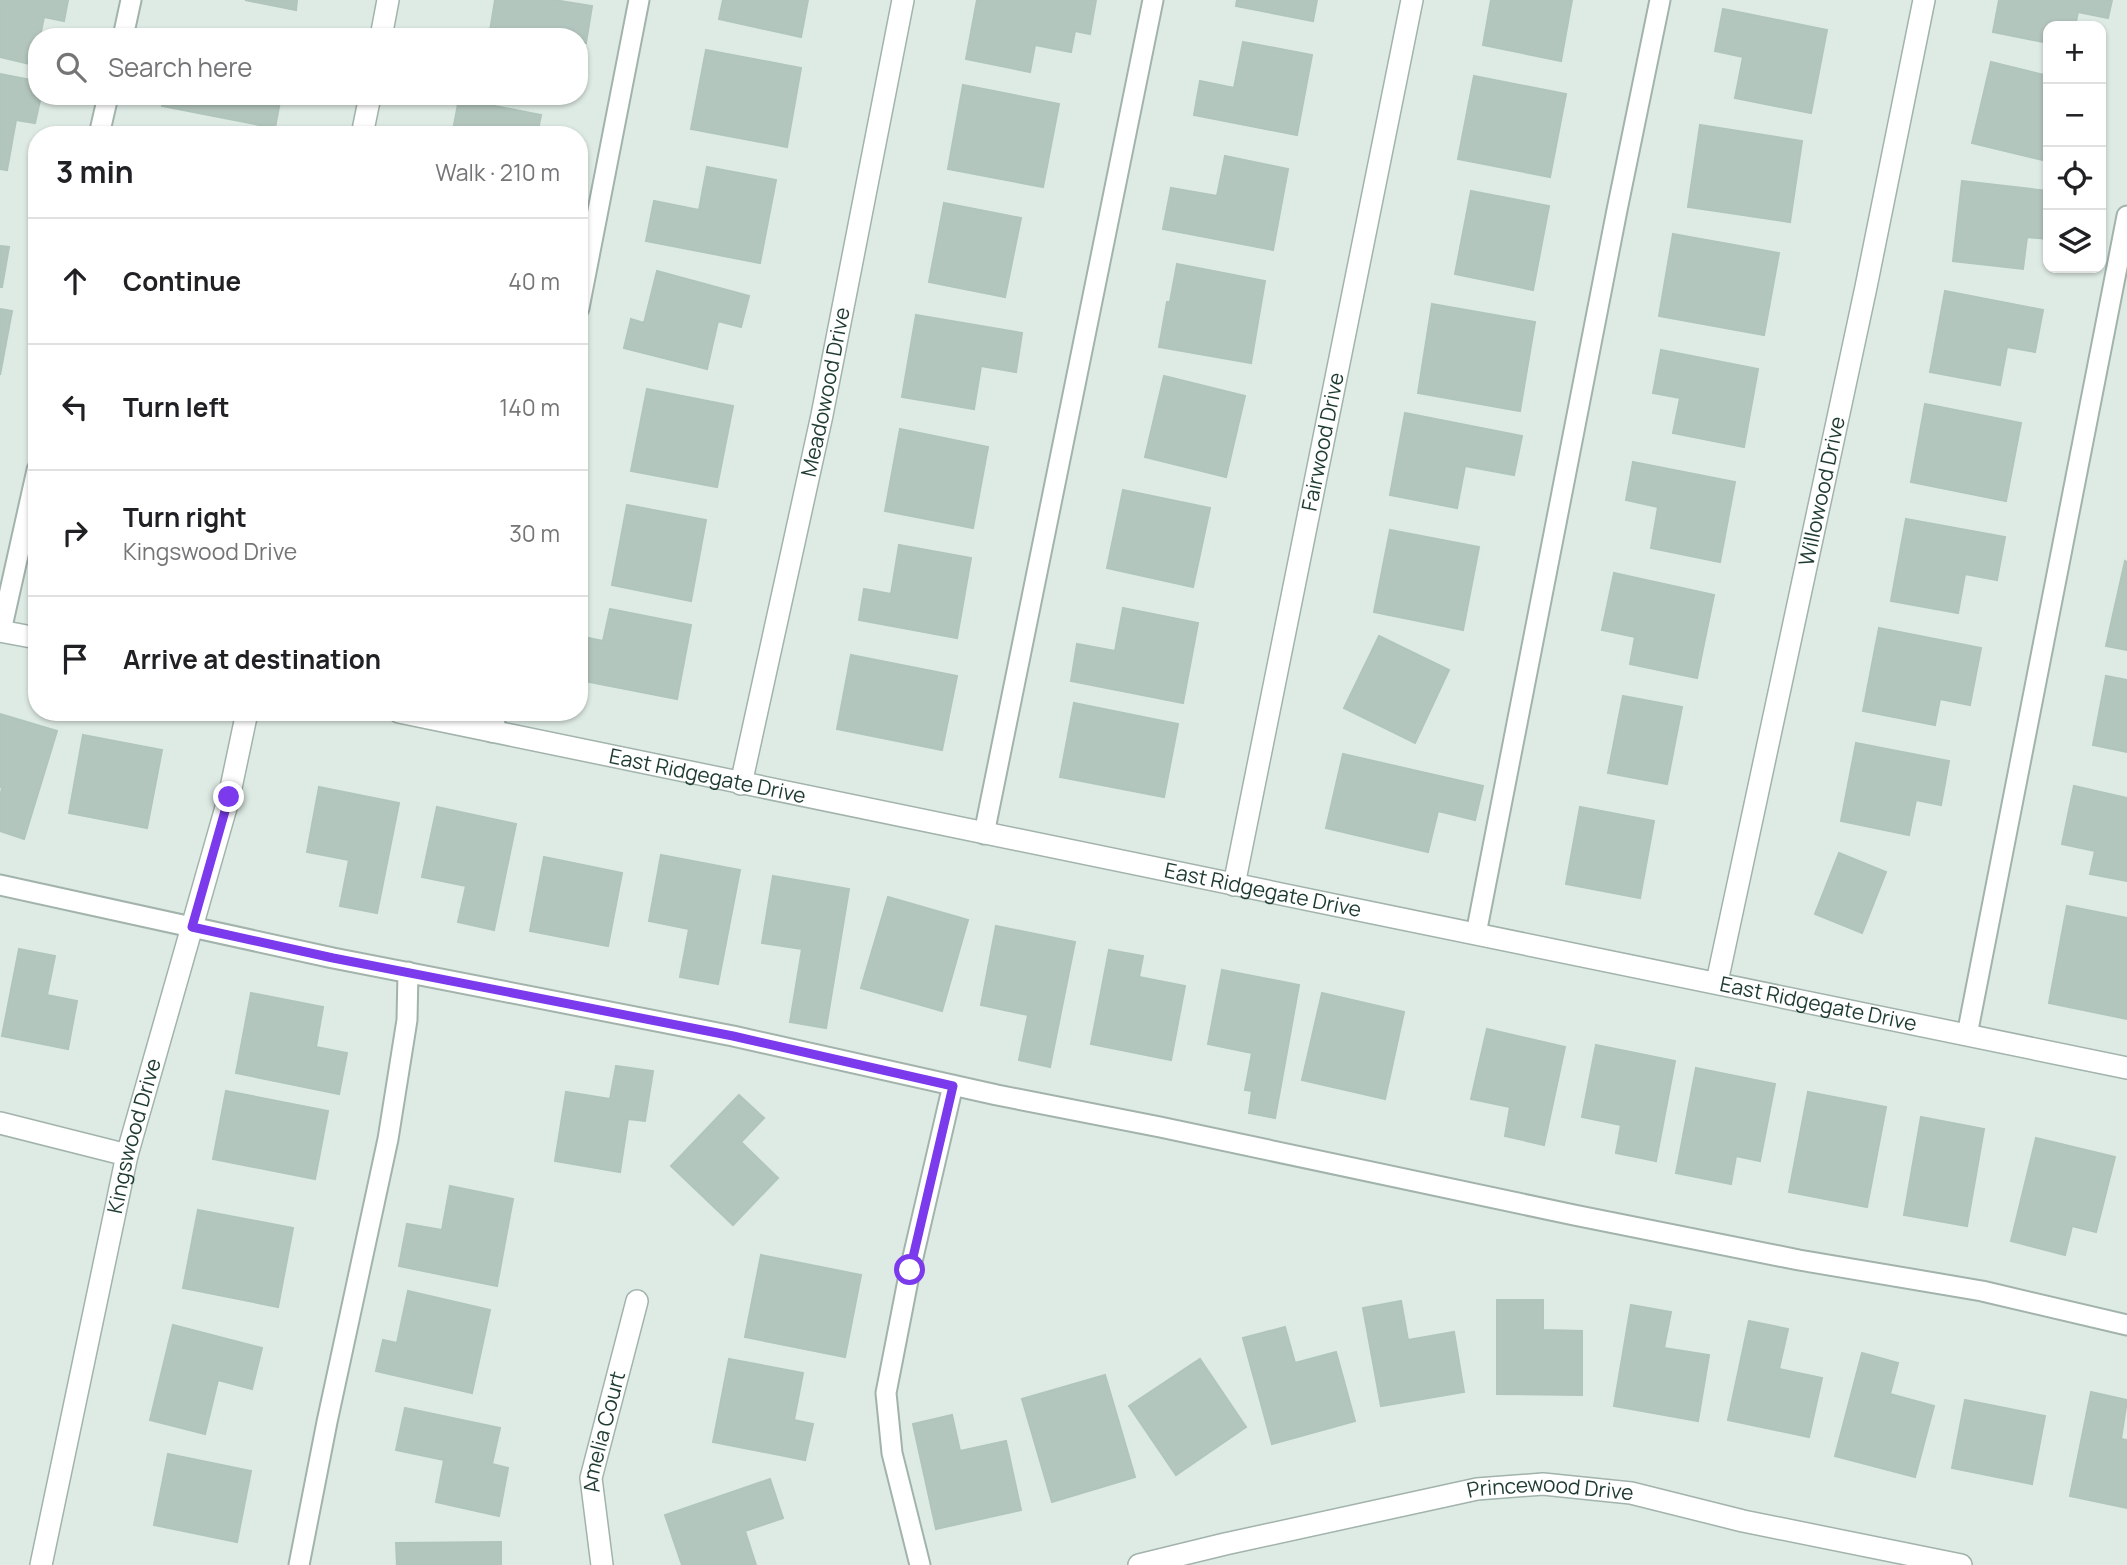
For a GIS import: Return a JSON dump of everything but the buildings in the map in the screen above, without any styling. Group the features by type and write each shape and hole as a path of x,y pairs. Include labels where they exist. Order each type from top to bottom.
{"street":[{"path":"383,28 388,0"},
{"name":"Meadowood Drive","path":"741,784 822,415 903,0"},
{"name":"Fairwood Drive","path":"1234,885 1412,0"},
{"name":"Willowood Drive","path":"1717,982 1864,301 1924,0"},
{"path":"364,126 368,105"},
{"path":"0,631 28,636"},
{"name":"Kingswood Drive","path":"41,1565 127,1155 229,797 245,721"},
{"name":"East Ridgegate Drive","path":"494,722 741,784 2127,1068"},
{"path":"0,1123 127,1155"},
{"name":"Amelia Court","path":"602,1565 591,1478 637,1301"},
{"name":"Princewood Drive","path":"1139,1565 1477,1489 1543,1484 1631,1493 1743,1521 1961,1565"}],"lane":[{"path":"125,28 131,0"},
{"path":"588,262 639,0"},
{"path":"984,834 1153,0"},
{"path":"1476,934 1616,210 1660,0"},
{"path":"101,126 106,105"},
{"path":"1967,1035 2127,216"},
{"path":"0,631 28,509"},
{"path":"0,885 1785,1258 1982,1291 2127,1325"},
{"path":"299,1565 388,1139 407,1020 408,972"},
{"path":"920,1565 892,1453 886,1393 910,1270 953,1086"}],"route":[{"path":"229,797 192,927 333,958 733,1036 953,1086 910,1270"}]}
